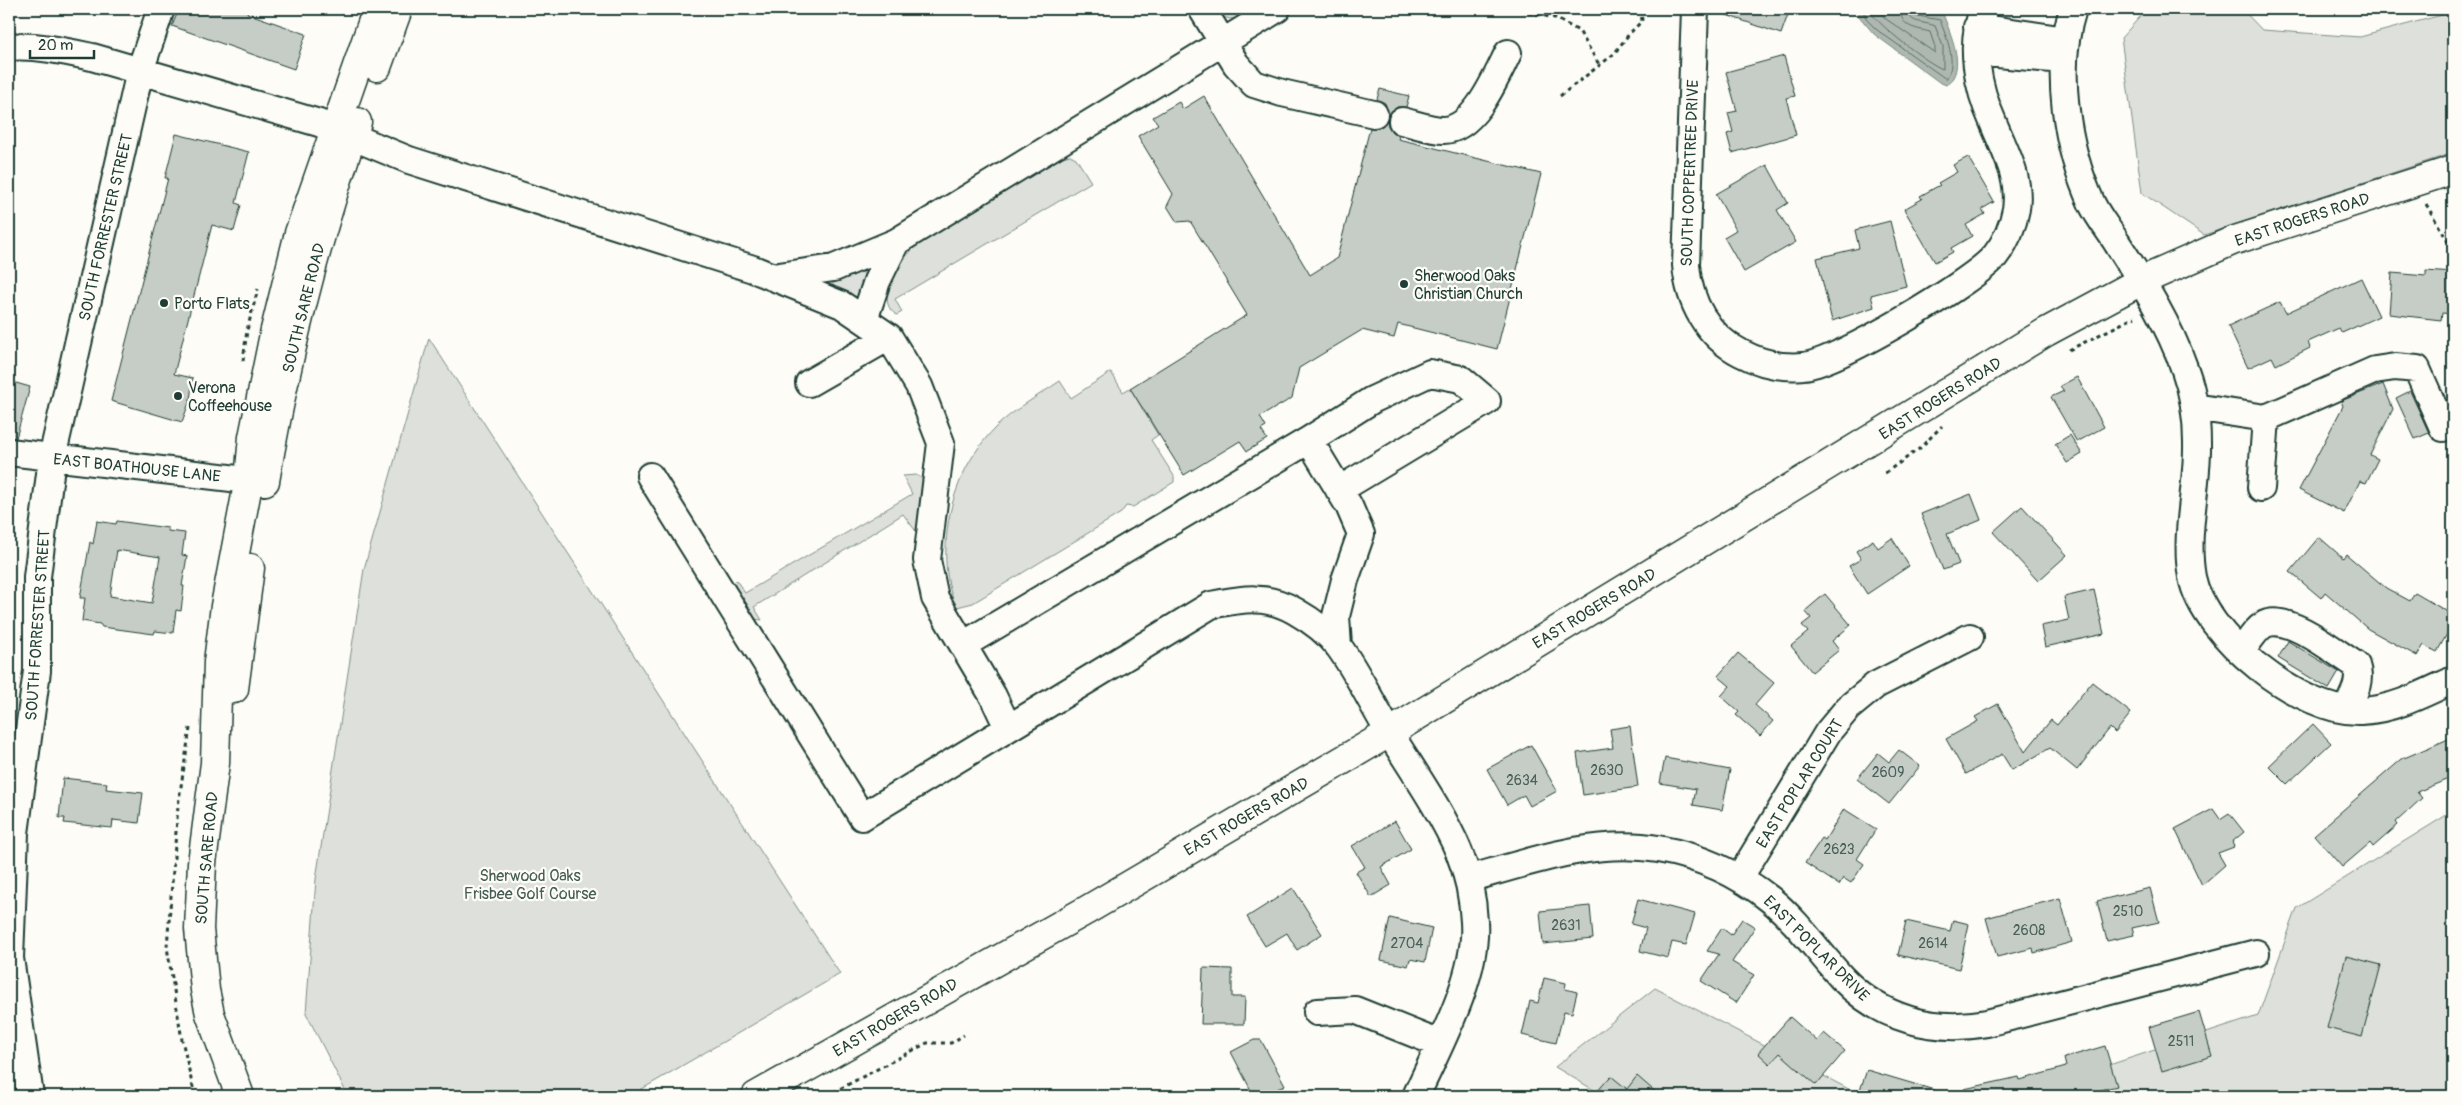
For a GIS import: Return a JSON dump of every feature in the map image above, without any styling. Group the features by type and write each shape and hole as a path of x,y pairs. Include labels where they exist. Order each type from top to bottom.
{"main road":[{"name":"SOUTH SARE ROAD","path":"344,133 377,9"},
{"name":"SOUTH SARE ROAD","path":"240,1096 210,1014 205,990 199,929 202,863 215,763 218,662 225,606 257,481 253,437 274,334 298,233 398,9"},
{"name":"EAST ROGERS ROAD","path":"756,1096 1086,910 1389,733 2046,332 2141,281 2232,241 2453,170"}],"street":[{"name":"SOUTH FORRESTER STREET","path":"30,1096 9,958 14,833 37,671 37,577 52,458 140,71 161,9"},
{"path":"1202,9 1236,64 1254,84 1282,93 1374,114"},
{"path":"772,277 834,268 896,242 1076,134 1277,9"},
{"name":"SOUTH COPPERTREE DRIVE","path":"1695,9 1686,265 1687,283 1700,315 1714,334 1731,348 1769,364 1804,366 1840,355 1960,285 1982,269 2005,242 2013,224 2016,206 2014,174 1986,105 1976,52 1981,18 2065,50"},
{"path":"2073,9 2065,50 2064,97 2081,176 2093,205 2141,281 2178,351 2186,373 2194,407 2198,444 2189,547 2192,579 2209,618 2241,652 2288,688 2332,708 2361,711 2387,706 2416,697 2453,680"},
{"path":"9,48 26,46 57,49 92,57 319,123 409,160 772,277 842,305 889,337 919,386 941,443 927,560 936,598 993,696 1008,728"},
{"path":"1976,52 2065,50"},
{"path":"1402,121 1444,130 1464,124 1481,104 1508,53"},
{"path":"864,320 877,280 896,242"},
{"path":"809,383 889,337"},
{"path":"2194,407 2266,418 2375,370 2395,366 2417,369 2443,428"},
{"path":"963,645 1309,440 1372,400 1430,374 1461,379 1487,401 1339,490"},
{"path":"2261,488 2266,418"},
{"path":"1309,440 1339,490 1360,534 1336,616 1338,646"},
{"name":"EAST BOATHOUSE LANE","path":"9,452 257,481"},
{"path":"650,476 862,817 1212,604 1236,600 1269,599 1294,610 1314,624 1338,646 1447,827 1468,879 1474,923 1472,955 1465,983 1416,1096"},
{"path":"2241,652 2267,623 2286,624 2303,632 2356,665 2359,674 2357,687 2346,710"},
{"name":"EAST POPLAR COURT","path":"1740,877 1828,732 1848,708 1876,685 1970,636"},
{"name":"EAST POPLAR DRIVE","path":"1468,879 1579,850 1631,847 1657,849 1684,855 1740,877 1771,900 1791,918 1842,978 1870,1002 1905,1020 1932,1026 1955,1027 1987,1023 2256,953"},
{"path":"1317,1012 1355,1010 1440,1044"}],"path":[{"path":"1522,9 1525,12 1555,18 1579,31 1600,66"},
{"path":"1560,96 1614,54 1629,34 1642,22 1641,9"},
{"path":"2426,204 2453,250"},
{"path":"826,1096 927,1043 951,1043 964,1035"}],"green space":[{"path":"1216,9 1236,9 1238,12 1237,19 1224,17"},
{"path":"2147,9 2242,9 2262,30 2360,37 2453,12 2453,153 2204,235 2142,193 2121,38"},
{"path":"1070,155 1076,158 1091,182 895,299 902,312 897,315 890,308 887,300 892,279 904,259 917,245 1063,157"},
{"path":"861,272 864,273 861,297 857,299 833,286 833,281"},
{"name":"Sherwood Oaks Frisbee Golf Course","path":"429,338 840,974 630,1096 348,1096 306,1013 316,879 364,569"},
{"path":"1111,372 1123,392 1130,388 1158,435 1151,440 1174,476 1174,482 1133,507 1126,506 1121,513 973,603 957,607 947,577 947,529 954,497 966,467 984,440 1002,421 1060,381 1071,398"},
{"path":"916,475 922,478 923,484 918,534 903,514 754,607 762,620 754,619 734,586 736,580 745,593 912,494 903,476"},
{"path":"2453,811 2453,1096 2015,1096 2258,1016 2297,908"},
{"path":"1655,988 1862,1096 1604,1096 1555,1067"}],"water":[{"path":"1858,9 1904,9 1943,14 1953,41 1957,61 1956,70 1952,78 1946,85 1939,82 1874,34 1858,15"}],"building":[{"path":"179,9 249,9 247,13 306,34 294,69 172,26"},
{"path":"1716,9 1790,9 1781,34 1715,11"},
{"path":"1784,56 1795,96 1786,98 1796,135 1732,153 1727,134 1733,132 1728,113 1737,111 1726,72"},
{"path":"1380,89 1409,96 1406,107 1397,107 1389,115 1385,103 1377,99"},
{"name":"Sherwood Oaks Christian Church","path":"1204,96 1310,275 1337,258 1370,128 1379,128 1387,120 1392,132 1399,136 1398,139 1541,174 1497,349 1398,324 1394,338 1362,330 1299,368 1292,398 1260,417 1266,427 1261,430 1267,439 1247,451 1240,441 1184,475 1130,388 1247,315 1190,221 1177,222 1167,206 1173,194 1138,136 1158,124 1153,117 1179,102 1183,109"},
{"name":"Porto Flats","path":"176,134 249,152 236,203 241,205 234,231 212,225 174,374 193,378 190,400 182,422 111,401 168,178 165,178"},
{"path":"1968,157 1994,202 1982,209 1985,214 1966,225 1972,236 1951,248 1953,252 1935,262 1904,209 1922,199 1920,196 1940,185 1938,183 1957,172 1953,165"},
{"path":"1767,165 1788,203 1777,210 1796,242 1744,272 1724,237 1736,230 1716,194"},
{"path":"1890,221 1906,286 1871,295 1874,307 1832,321 1817,258 1859,248 1855,230"},
{"path":"2426,271 2453,273 2453,314 2442,313 2441,320 2389,314 2392,273 2426,276"},
{"path":"2361,278 2379,316 2342,333 2339,328 2308,342 2310,348 2276,365 2272,357 2248,368 2228,326 2280,302 2286,313"},
{"path":"2077,377 2104,427 2077,442 2051,397 2064,391 2060,386"},
{"path":"9,381 30,387 16,438 9,437"},
{"path":"2383,384 2393,409 2370,455 2378,459 2366,483 2360,481 2344,513 2299,490 2343,406 2341,401"},
{"path":"2410,391 2429,433 2415,439 2396,398"},
{"path":"2070,435 2082,454 2067,463 2055,444"},
{"path":"1971,494 1981,520 1947,534 1959,564 1943,570 1921,514"},
{"path":"2022,506 2067,555 2038,581 1993,532"},
{"path":"97,521 116,524 117,521 168,528 168,531 185,533 182,555 187,556 182,586 184,586 181,611 176,610 173,633 155,631 154,634 102,627 100,624 82,621 85,598 80,598 90,542 93,544","holes":["117,550 160,557 152,603 110,596"]},
{"path":"2319,537 2343,558 2346,554 2386,588 2410,601 2415,593 2453,615 2453,623 2437,652 2424,645 2417,656 2368,629 2325,592 2321,598 2290,572"},
{"path":"1892,538 1909,566 1867,594 1849,566 1861,559 1856,551 1873,540 1878,548"},
{"path":"2094,590 2104,634 2045,647 2041,626 2069,620 2064,597"},
{"path":"1825,594 1851,625 1832,641 1839,650 1812,672 1791,646 1808,632 1802,625 1811,618 1805,611"},
{"path":"2288,641 2339,672 2329,689 2278,658"},
{"path":"1738,653 1774,683 1755,705 1773,721 1760,736 1736,715 1739,712 1721,696 1730,686 1718,676"},
{"path":"2092,682 2131,713 2115,733 2110,728 2077,770 2050,748 2012,770 2002,754 1966,774 1946,739 1978,721 1975,717 1998,704 2025,752 2051,720 2057,725"},
{"path":"2313,724 2331,743 2287,784 2269,766"},
{"path":"1630,726 1638,787 1583,795 1577,753 1613,748 1610,729"},
{"path":"2453,737 2453,777 2417,792 2422,798 2396,822 2398,825 2373,847 2370,843 2342,867 2314,835 2402,759"},
{"path":"1531,745 1557,791 1530,806 1524,795 1507,805 1487,769"},
{"path":"1899,750 1920,766 1889,804 1857,779 1878,753 1889,762"},
{"path":"1665,758 1730,770 1722,810 1693,805 1696,789 1660,783"},
{"path":"63,778 107,783 106,789 143,793 139,823 113,820 112,828 64,823 65,818 59,818"},
{"path":"1844,809 1876,829 1857,859 1864,864 1851,883 1843,878 1839,885 1805,863 1822,838 1825,840"},
{"path":"2213,809 2220,819 2229,813 2244,832 2232,842 2234,847 2218,853 2225,865 2202,885 2175,829"},
{"path":"1395,821 1411,849 1381,867 1391,885 1371,897 1356,872 1365,867 1352,846"},
{"path":"1293,888 1322,934 1297,950 1287,933 1265,946 1247,917"},
{"path":"2150,888 2159,922 2132,928 2134,935 2107,941 2097,901"},
{"path":"2060,898 2072,942 2034,953 2033,948 1997,957 1986,918"},
{"path":"1638,899 1695,914 1686,945 1672,942 1668,958 1640,951 1646,928 1631,924"},
{"path":"1590,906 1593,939 1543,944 1540,911"},
{"path":"1390,918 1432,928 1425,962 1410,959 1408,966 1381,960"},
{"path":"1742,919 1755,927 1732,962 1754,975 1736,1003 1701,981 1719,954 1707,951 1722,928 1731,935"},
{"path":"1953,920 1969,924 1959,969 1898,955 1906,921 1950,931"},
{"path":"2346,956 2381,965 2362,1037 2327,1028"},
{"path":"1203,968 1232,969 1232,997 1245,997 1244,1024 1201,1024"},
{"path":"1544,978 1566,983 1565,989 1577,992 1572,1013 1564,1011 1556,1043 1522,1035 1530,1001 1538,1003"},
{"path":"2199,1012 2212,1056 2162,1071 2149,1027"},
{"path":"1790,1017 1817,1041 1824,1033 1845,1051 1816,1085 1780,1053 1770,1064 1758,1053"},
{"path":"1254,1040 1261,1040 1285,1085 1264,1096 1254,1096 1231,1052"},
{"path":"2105,1046 2117,1086 2093,1092 2094,1096 1965,1096 1964,1089 2019,1077 2020,1080 2066,1067 2064,1058"},
{"path":"1867,1070 1941,1092 1940,1096 1858,1096"},
{"path":"1611,1076 1627,1089 1637,1076 1660,1096 1593,1096"}],"place":[{"name":"Sherwood Oaks Christian Church","path":"1404,284"},
{"name":"Porto Flats","path":"164,303"},
{"name":"Verona Coffeehouse","path":"178,396"}]}
